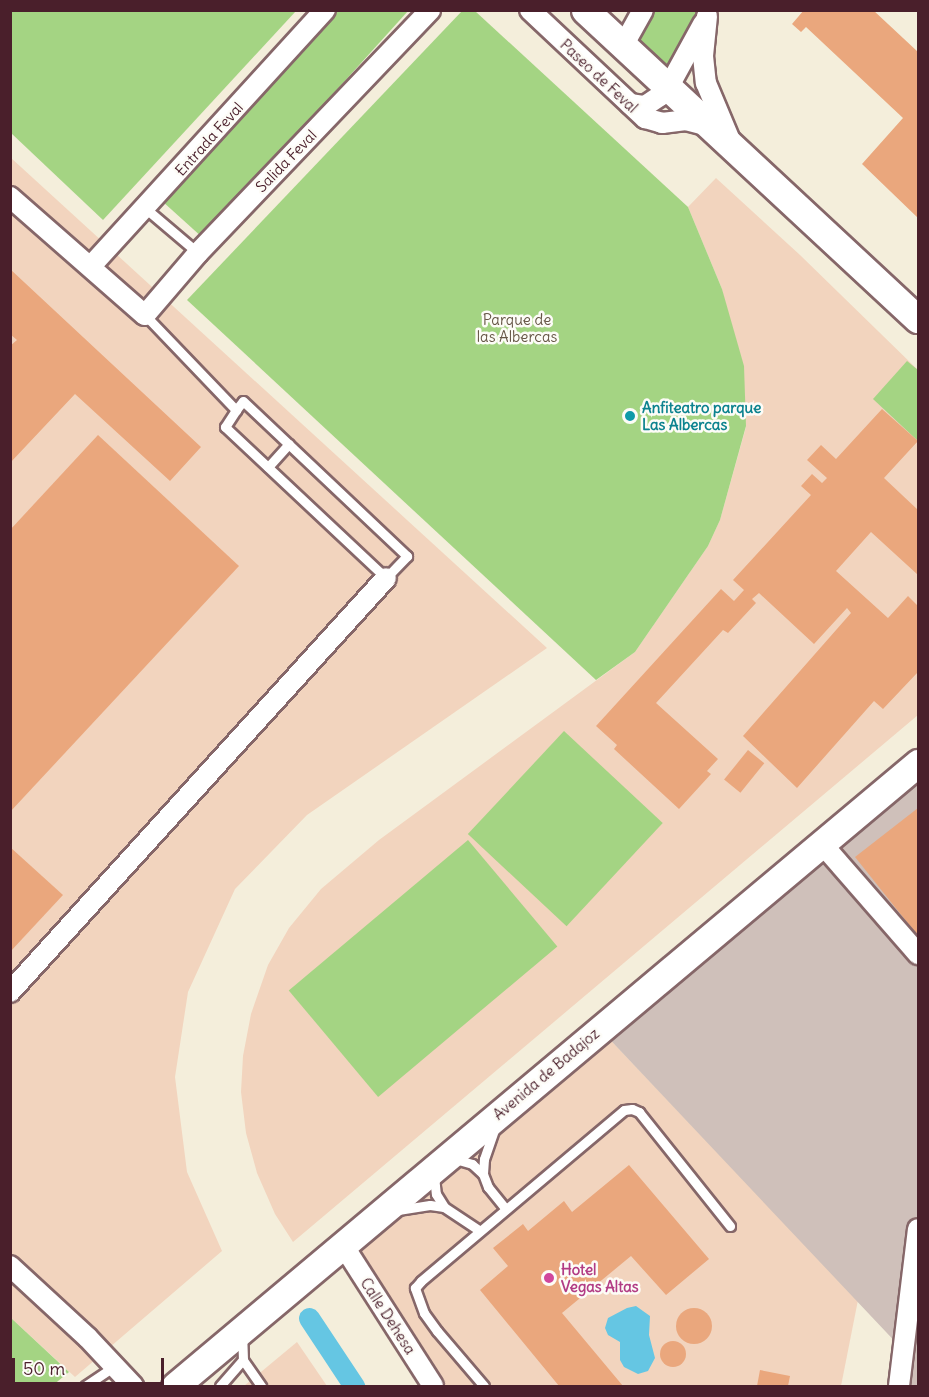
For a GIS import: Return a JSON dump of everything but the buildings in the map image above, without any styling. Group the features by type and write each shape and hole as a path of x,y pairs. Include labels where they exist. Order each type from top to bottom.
{"main road":[{"path":"585,10 918,318"},
{"name":"Avenida de Badajoz","path":"175,1386 918,763"}],"street":[{"name":"Entrada Feval","path":"91,266 325,10"},
{"name":"Salida Feval","path":"145,315 198,253 430,10"},
{"name":"Paseo de Feval","path":"530,10 645,118 662,123 686,120 711,127"},
{"path":"623,46 643,10"},
{"path":"630,104 645,106 668,88 709,13"},
{"path":"709,13 703,56 706,83 734,148"},
{"path":"10,197 145,315"},
{"path":"10,992 386,578"},
{"path":"823,845 918,954"},
{"path":"899,1386 918,1229"},
{"name":"Calle Dehesa","path":"343,1245 433,1386"},
{"path":"10,1266 88,1338 133,1386"}],"lane":[{"path":"145,208 198,253"},
{"path":"145,315 236,410"},
{"path":"243,400 407,556 386,578 225,427 236,410 243,400"},
{"path":"268,467 289,444"},
{"path":"483,1174 488,1143 504,1109"},
{"path":"484,1386 424,1313 416,1288 421,1281 624,1110 632,1109 639,1113 730,1226"},
{"path":"444,1207 434,1185 442,1161 464,1160 483,1174 488,1186 506,1209"},
{"path":"381,1213 430,1205 444,1207 480,1231"},
{"path":"242,1331 243,1360 261,1386"},
{"path":"220,1386 243,1360"},
{"path":"85,1386 115,1366"}],"shaded area":[{"path":"10,157 547,648 307,815 235,889 188,992 175,1077 187,1172 222,1251 75,1377 11,1318"},
{"path":"716,178 800,255 918,370 918,715 293,1242 275,1214 257,1173 246,1133 241,1092 243,1056 251,1014 268,965 289,928 321,889 379,840 635,652 708,546 720,520 746,427 722,289 688,207"},
{"path":"918,763 918,1386 899,1386 903,1350 599,1028"},
{"path":"599,1028 858,1300 841,1386 433,1386 343,1245"},
{"path":"297,1342 327,1386 244,1386"}],"green space":[{"path":"10,11 296,11 103,220 11,133"},
{"path":"335,11 408,11 203,238 162,201"},
{"name":"Parque de las Albercas","path":"462,11 475,11 688,207 722,289 744,366 746,426 720,520 708,546 635,652 596,680 187,300"},
{"path":"651,11 702,11 672,65 667,69 636,44 634,36"},
{"path":"907,361 918,370 918,441 873,399"},
{"path":"564,731 663,823 567,926 468,834"},
{"path":"468,840 557,946 378,1097 289,990"},
{"path":"11,1318 69,1372 52,1386 11,1386"}],"water":[{"path":"636,1306 650,1316 649,1335 655,1358 648,1371 638,1374 624,1367 620,1360 620,1342 608,1335 605,1328 608,1318"}],"waterway":[{"path":"309,1318 354,1386"}],"place":[{"name":"Anfiteatro parque Las Albercas","path":"630,416"},
{"name":"Hotel Vegas Altas","path":"549,1278"}]}
